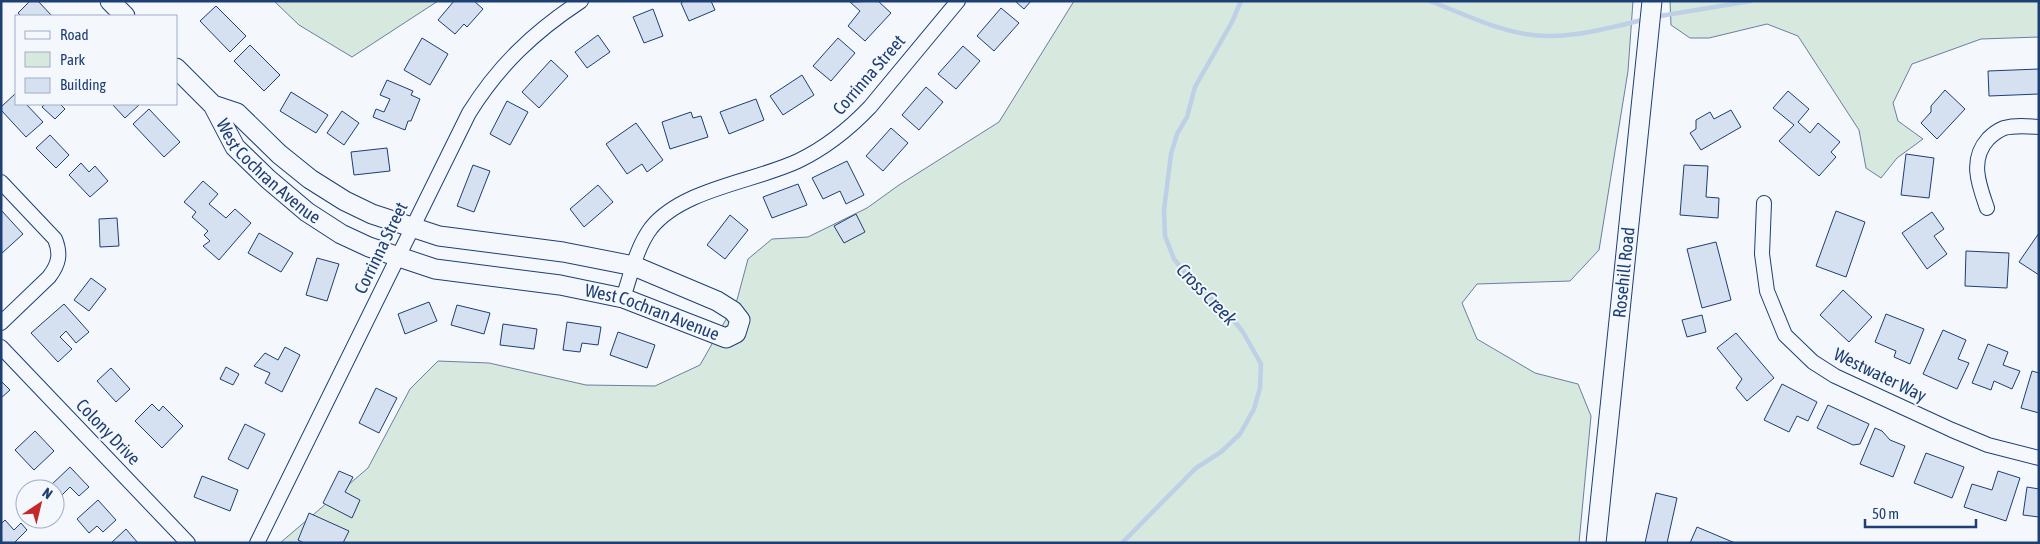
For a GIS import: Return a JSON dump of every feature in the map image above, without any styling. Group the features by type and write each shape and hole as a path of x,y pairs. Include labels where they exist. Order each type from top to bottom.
{"street":[{"path":"110,1 124,15"},
{"name":"Corrinna Street","path":"256,543 469,113 485,87 504,63 526,42 582,1"},
{"name":"Corrinna Street","path":"623,298 641,247 651,229 664,214 681,202 797,161 832,141 856,122 958,1"},
{"name":"Rosehill Road","path":"1596,543 1652,1"},
{"name":"West Cochran Avenue","path":"178,70 213,105 236,147 281,192 341,234 369,247 435,269 560,285 623,298 726,338 736,333 740,320 733,312 717,301 634,266 563,252 439,236 372,214 345,201 310,179 279,154 237,113 213,105"},
{"path":"1988,208 1977,180 1977,160 1982,146 2002,128 2019,126 2039,127"},
{"path":"1,182 55,240 59,249 59,259 56,269 50,277 1,323"},
{"name":"Westwater Way","path":"1764,203 1762,254 1767,291 1785,335 1812,362 1835,376 1952,430 1988,445 2039,458"},
{"name":"Colony Drive","path":"1,348 188,543"}],"green space":[{"path":"274,1 438,1 352,57 299,25"},
{"path":"1074,1 1633,1 1628,71 1599,250 1570,281 1477,284 1462,303 1477,339 1535,373 1578,384 1591,416 1579,543 280,543 368,468 410,389 438,361 489,363 586,385 655,386 700,365 737,300 748,259 772,239 808,237 867,208 899,185 999,122"},
{"path":"1670,1 2039,1 2039,37 1981,39 1912,64 1893,103 1898,121 1923,139 1897,158 1881,178 1866,168 1859,130 1798,36 1767,24 1709,38 1690,38 1671,25"}],"building":[{"path":"30,1 38,1 51,15 20,15 18,13"},
{"path":"454,1 474,1 483,9 467,27 464,24 455,34 438,20"},
{"path":"684,1 711,1 715,10 689,21 681,3"},
{"path":"878,1 891,13 865,41 848,26 860,11 850,2"},
{"path":"1015,1 1031,1 1024,9"},
{"path":"216,6 246,36 230,52 200,21"},
{"path":"1001,8 1019,23 994,51 977,36"},
{"path":"653,9 663,36 644,43 633,17"},
{"path":"598,35 610,52 587,68 575,52"},
{"path":"422,38 448,54 430,85 404,70"},
{"path":"838,38 855,53 831,81 813,66"},
{"path":"250,45 280,75 264,91 234,61"},
{"path":"963,46 980,61 956,89 938,74"},
{"path":"551,60 568,76 539,108 522,92"},
{"path":"2039,69 2039,94 1989,96 1988,71"},
{"path":"802,75 814,95 783,115 770,96"},
{"path":"387,80 413,91 411,95 420,99 405,130 373,117 376,109 384,112 390,99 380,95"},
{"path":"926,87 943,102 919,130 902,115"},
{"path":"1945,90 1965,109 1937,139 1921,123 1931,112 1931,106"},
{"path":"1788,91 1809,109 1798,122 1810,133 1818,123 1840,142 1831,152 1836,157 1819,176 1779,141 1794,125 1773,108"},
{"path":"291,92 328,115 316,133 280,111"},
{"path":"15,94 15,105 27,105 43,122 26,137 1,110 1,107"},
{"path":"756,99 764,120 729,134 720,112"},
{"path":"507,101 528,112 510,145 490,134"},
{"path":"44,105 61,105 65,109 55,119 42,107"},
{"path":"113,105 139,105 125,118"},
{"path":"149,109 180,142 164,157 133,124"},
{"path":"1731,110 1741,127 1701,150 1690,133 1696,129 1696,120 1710,112 1714,119"},
{"path":"342,111 359,123 344,145 327,133"},
{"path":"691,112 693,118 701,116 708,137 670,149 662,122"},
{"path":"636,123 663,160 647,172 642,164 627,174 606,144"},
{"path":"891,128 908,143 883,171 866,156"},
{"path":"50,135 69,155 56,168 36,148"},
{"path":"387,148 390,171 354,175 351,152"},
{"path":"1906,154 1934,158 1929,198 1901,195"},
{"path":"847,161 864,195 846,204 840,191 823,199 812,178"},
{"path":"81,163 89,172 95,166 108,181 90,197 69,175"},
{"path":"473,165 490,171 474,212 457,206"},
{"path":"1684,165 1708,166 1706,197 1719,198 1718,218 1680,215"},
{"path":"203,181 218,194 209,204 226,218 235,209 251,223 219,260 203,246 210,241 204,235 208,231 192,217 196,212 184,202"},
{"path":"798,184 807,205 772,218 763,197"},
{"path":"598,185 613,202 584,227 570,209"},
{"path":"1,210 23,234 1,254"},
{"path":"1836,211 1865,222 1846,277 1816,266"},
{"path":"1932,212 1944,229 1934,236 1947,254 1927,269 1902,233"},
{"path":"856,214 865,232 844,243 834,226"},
{"path":"730,215 748,230 725,259 707,245"},
{"path":"117,218 119,246 100,247 99,219"},
{"path":"259,233 293,253 281,272 248,253"},
{"path":"2039,233 2039,275 2019,262"},
{"path":"1716,242 1731,300 1702,308 1687,249"},
{"path":"1966,251 2009,253 2007,288 1965,286"},
{"path":"317,258 339,264 327,301 306,295"},
{"path":"91,278 106,289 89,311 74,300"},
{"path":"1843,290 1872,317 1849,342 1820,315"},
{"path":"429,302 437,321 405,334 398,314"},
{"path":"64,304 89,332 76,343 66,331 60,337 72,349 58,362 31,333"},
{"path":"457,305 490,313 484,334 451,325"},
{"path":"1886,314 1924,329 1910,364 1894,357 1896,351 1875,342"},
{"path":"1702,315 1706,332 1687,337 1682,320"},
{"path":"567,322 601,327 598,345 582,343 580,352 563,350"},
{"path":"503,324 537,329 534,349 500,345"},
{"path":"1943,330 1966,340 1958,359 1969,363 1957,389 1923,374"},
{"path":"618,332 655,345 647,368 610,355"},
{"path":"1736,333 1774,378 1747,401 1736,388 1742,379 1717,348"},
{"path":"1988,344 2008,352 2003,365 2020,371 2012,389 1994,381 1991,390 1972,383"},
{"path":"285,347 300,355 282,392 265,383 270,373 254,366 265,353 278,360"},
{"path":"226,367 239,374 233,385 220,379"},
{"path":"111,368 130,389 116,402 97,381"},
{"path":"2032,371 2039,373 2039,413 2021,408"},
{"path":"1,381 10,390 1,398"},
{"path":"1782,384 1817,402 1808,421 1797,416 1789,432 1764,420"},
{"path":"376,388 397,398 379,433 359,423"},
{"path":"152,404 159,411 163,406 183,426 162,448 135,421"},
{"path":"1828,405 1869,424 1860,444 1853,445 1817,428"},
{"path":"245,424 265,434 248,469 228,459"},
{"path":"1875,428 1882,431 1890,440 1905,446 1893,477 1860,464"},
{"path":"35,431 54,451 34,470 15,450"},
{"path":"1926,453 1964,467 1952,498 1914,483"},
{"path":"70,467 89,487 79,496 70,487 65,492 65,479 57,479"},
{"path":"339,471 353,477 345,492 360,500 352,518 323,503"},
{"path":"1998,471 2020,478 2006,521 1964,507 1972,484 1992,490"},
{"path":"202,476 238,490 230,511 194,497"},
{"path":"2027,487 2039,489 2039,517 2023,515"},
{"path":"1656,493 1677,498 1667,543 1645,543"},
{"path":"98,500 116,520 103,532 97,526 89,533 77,519"},
{"path":"309,513 349,531 343,543 304,543 298,540"},
{"path":"5,520 14,530 27,530 14,543 1,543 1,524"},
{"path":"1697,527 1735,543 1690,543"},
{"path":"126,529 138,543 111,543"}],"waterway":[{"name":"Cross Creek","path":"1122,543 1196,468 1221,452 1240,434 1254,409 1260,388 1261,364 1243,332 1228,313 1195,285 1174,259 1165,236 1164,210 1171,154 1177,134 1187,117 1195,87 1232,22 1241,1"},
{"path":"1430,1 1501,28 1540,36 1571,35 1647,19"},
{"path":"1654,17 1751,1"}]}
